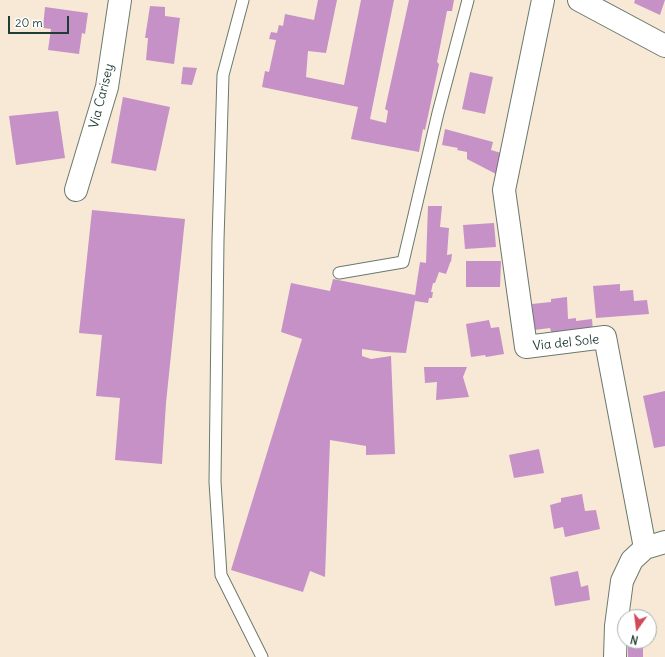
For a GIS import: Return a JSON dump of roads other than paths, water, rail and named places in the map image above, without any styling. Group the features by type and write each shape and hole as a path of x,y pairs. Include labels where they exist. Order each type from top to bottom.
{"street":[{"name":"Via Carisey","path":"76,190 107,87 120,0"},
{"name":"Via del Sole","path":"543,0 504,190 526,347 605,337 655,545 632,560 622,581 616,626 615,657"},
{"path":"579,0 665,46"}],"lane":[{"path":"243,0 223,75 218,240 215,482 221,575 262,657"},
{"path":"338,273 403,262 438,113 468,0"}]}
